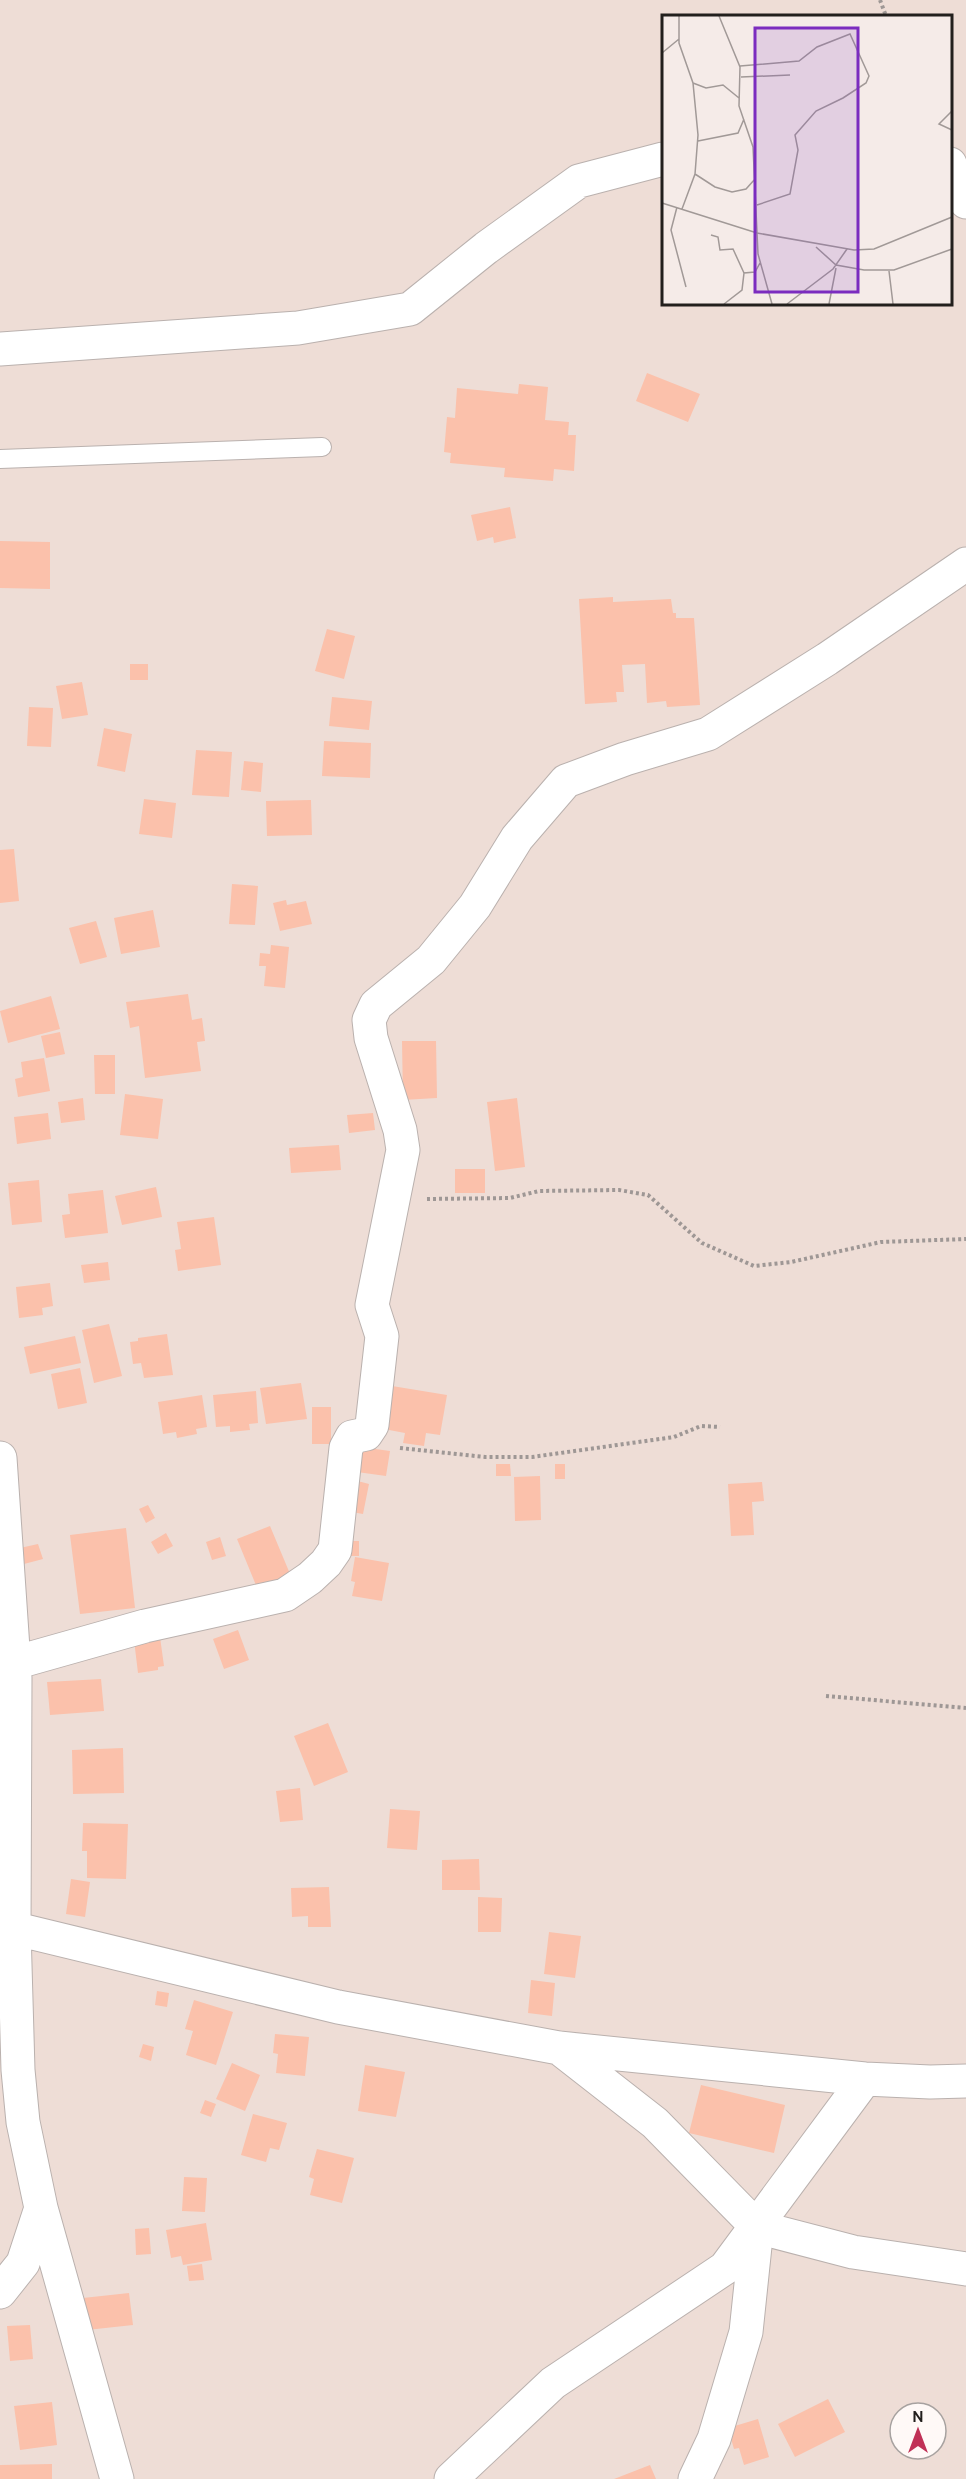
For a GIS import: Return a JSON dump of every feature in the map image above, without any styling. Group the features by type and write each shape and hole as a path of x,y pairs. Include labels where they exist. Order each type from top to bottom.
{"street":[{"path":"0,349 298,328 410,309 486,248 579,181 662,159"},
{"path":"951,166 966,202"},
{"path":"14,1663 145,1626 285,1595 310,1578 326,1563 335,1550 346,1448 352,1437 366,1434 372,1425 382,1336 372,1305 403,1150 400,1130 371,1038 369,1020 376,1005 431,960 475,906 517,838 566,781 625,759 708,734 827,659 966,564"},
{"path":"0,1458 14,1663 7,1928 23,2121 41,2208 117,2479"},
{"path":"7,1928 338,2007 559,2048 865,2079 966,2081"},
{"path":"559,2048 655,2123 757,2227 853,2253 966,2269"},
{"path":"451,2479 553,2383 725,2268 865,2079"},
{"path":"0,2292 23,2263 41,2208"},
{"path":"695,2479 714,2439 746,2332 757,2227"}],"lane":[{"path":"0,459 322,447"}],"path":[{"path":"880,0 886,15"},
{"path":"393,1202 510,1198 539,1191 619,1190 648,1195 702,1243 754,1266 790,1262 882,1242 966,1239"},
{"path":"366,1434 397,1448 485,1457 532,1457 674,1437 701,1426 720,1427"},
{"path":"826,1696 966,1708"}],"shaded area":[{"path":"0,0 966,0 966,2479 0,2479"}],"building":[{"path":"647,373 700,394 688,422 636,401"},
{"path":"519,384 548,387 545,420 569,422 568,435 576,435 574,471 554,469 553,481 504,477 505,468 450,463 451,453 444,452 447,417 455,418 457,388 518,394"},
{"path":"510,507 516,538 494,543 493,537 477,541 471,515"},
{"path":"0,541 50,542 50,589 0,588"},
{"path":"613,597 613,602 671,599 676,618 694,618 700,705 667,707 666,701 647,703 645,664 622,665 624,692 616,692 617,702 585,704 579,599"},
{"path":"327,629 355,636 344,679 315,671"},
{"path":"130,664 148,664 148,680 130,680"},
{"path":"82,682 88,715 62,719 56,686"},
{"path":"332,697 372,701 369,730 329,726"},
{"path":"29,707 53,708 51,747 27,746"},
{"path":"104,728 132,734 125,772 97,766"},
{"path":"324,741 371,743 370,778 322,776"},
{"path":"196,750 232,752 229,797 192,795"},
{"path":"244,761 263,763 261,792 241,790"},
{"path":"144,799 176,803 172,838 139,834"},
{"path":"311,800 312,835 267,836 266,801"},
{"path":"14,849 19,901 0,903 0,850"},
{"path":"232,884 258,886 255,925 229,924"},
{"path":"286,900 287,905 306,901 312,924 280,931 273,903"},
{"path":"153,910 160,947 121,954 114,918"},
{"path":"96,921 107,957 80,964 69,928"},
{"path":"271,945 289,947 285,988 264,986 266,966 259,966 260,953 270,954"},
{"path":"188,994 192,1020 202,1018 205,1041 197,1042 201,1071 145,1078 139,1026 130,1028 126,1002"},
{"path":"51,996 60,1029 8,1043 0,1011"},
{"path":"60,1032 65,1054 46,1058 41,1036"},
{"path":"402,1041 436,1041 437,1098 403,1100"},
{"path":"94,1055 115,1055 115,1094 95,1094"},
{"path":"44,1058 50,1091 18,1097 15,1079 23,1077 21,1062"},
{"path":"125,1094 163,1099 158,1139 120,1135"},
{"path":"83,1098 85,1120 61,1123 58,1102"},
{"path":"517,1098 525,1167 495,1171 487,1102"},
{"path":"48,1113 51,1139 17,1144 14,1117"},
{"path":"373,1113 375,1130 349,1133 347,1115"},
{"path":"339,1145 341,1170 291,1173 289,1148"},
{"path":"455,1169 485,1169 485,1193 455,1193"},
{"path":"39,1180 42,1222 12,1225 8,1183"},
{"path":"156,1187 162,1217 122,1225 115,1196"},
{"path":"103,1190 108,1233 65,1238 62,1215 70,1214 68,1194"},
{"path":"214,1217 221,1265 178,1271 175,1250 181,1249 177,1222"},
{"path":"108,1262 110,1280 84,1283 81,1265"},
{"path":"50,1283 53,1306 42,1308 43,1315 19,1318 16,1287"},
{"path":"109,1324 122,1376 94,1383 82,1330"},
{"path":"167,1334 173,1375 144,1378 141,1363 133,1364 130,1342 138,1341 138,1338"},
{"path":"75,1336 81,1363 30,1374 24,1347"},
{"path":"80,1368 87,1403 58,1409 51,1374"},
{"path":"301,1383 307,1419 266,1424 260,1388"},
{"path":"392,1386 447,1395 440,1435 426,1433 424,1446 403,1443 405,1433 384,1429"},
{"path":"256,1391 258,1423 249,1424 250,1430 230,1432 230,1426 216,1427 213,1395"},
{"path":"202,1395 207,1427 196,1429 197,1434 177,1438 176,1432 163,1434 158,1402"},
{"path":"312,1407 331,1407 331,1444 312,1444"},
{"path":"361,1447 390,1451 386,1476 357,1472"},
{"path":"496,1464 510,1464 511,1476 496,1476"},
{"path":"555,1464 565,1464 565,1479 555,1479"},
{"path":"540,1476 541,1520 515,1521 514,1477"},
{"path":"354,1480 369,1484 363,1514 346,1511"},
{"path":"762,1482 764,1501 752,1502 754,1535 731,1536 728,1484"},
{"path":"148,1505 155,1518 146,1523 139,1509"},
{"path":"270,1526 293,1581 260,1595 237,1539"},
{"path":"126,1528 135,1608 80,1614 70,1535"},
{"path":"166,1533 173,1546 158,1554 151,1542"},
{"path":"220,1537 226,1556 212,1560 206,1542"},
{"path":"344,1541 359,1541 359,1556 344,1556"},
{"path":"38,1544 43,1559 24,1564 20,1548"},
{"path":"355,1557 389,1563 382,1601 352,1596 355,1582 351,1581"},
{"path":"238,1630 249,1660 224,1669 213,1639"},
{"path":"160,1637 164,1666 158,1667 158,1670 138,1673 134,1640"},
{"path":"101,1679 104,1711 50,1715 47,1682"},
{"path":"328,1723 348,1772 314,1786 294,1736"},
{"path":"123,1748 124,1793 73,1794 72,1750"},
{"path":"300,1788 303,1820 280,1822 276,1791"},
{"path":"390,1809 420,1811 417,1850 387,1848"},
{"path":"83,1823 128,1824 126,1879 87,1878 87,1851 82,1851"},
{"path":"479,1859 480,1890 442,1890 442,1860"},
{"path":"71,1879 90,1882 85,1917 66,1914"},
{"path":"329,1887 331,1927 308,1927 308,1916 292,1917 291,1888"},
{"path":"478,1897 502,1898 501,1932 478,1932"},
{"path":"549,1932 581,1936 575,1978 544,1974"},
{"path":"531,1980 555,1983 552,2016 528,2013"},
{"path":"157,1991 169,1993 167,2007 155,2005"},
{"path":"194,2000 233,2012 216,2065 186,2055 193,2031 185,2029"},
{"path":"275,2034 309,2037 305,2076 276,2073 278,2054 273,2053"},
{"path":"143,2044 154,2047 151,2061 139,2057"},
{"path":"232,2063 260,2075 245,2111 216,2099"},
{"path":"365,2065 405,2072 396,2117 358,2111"},
{"path":"701,2085 785,2105 774,2153 689,2133"},
{"path":"205,2100 216,2104 211,2117 200,2113"},
{"path":"253,2114 287,2123 279,2150 270,2148 266,2162 241,2155"},
{"path":"317,2149 354,2158 342,2203 310,2195 314,2179 309,2177"},
{"path":"184,2177 207,2178 205,2212 182,2211"},
{"path":"206,2223 212,2260 183,2265 181,2256 171,2258 166,2230"},
{"path":"149,2228 151,2254 136,2255 135,2229"},
{"path":"202,2264 204,2280 189,2281 187,2266"},
{"path":"129,2293 133,2325 87,2330 83,2298"},
{"path":"30,2325 33,2359 10,2361 7,2326"},
{"path":"828,2399 845,2432 795,2457 778,2424"},
{"path":"52,2402 57,2445 20,2450 14,2406"},
{"path":"758,2419 769,2457 744,2465 739,2448 734,2449 728,2428"},
{"path":"52,2464 52,2479 0,2479 0,2465"},
{"path":"650,2465 656,2479 614,2479"}]}
